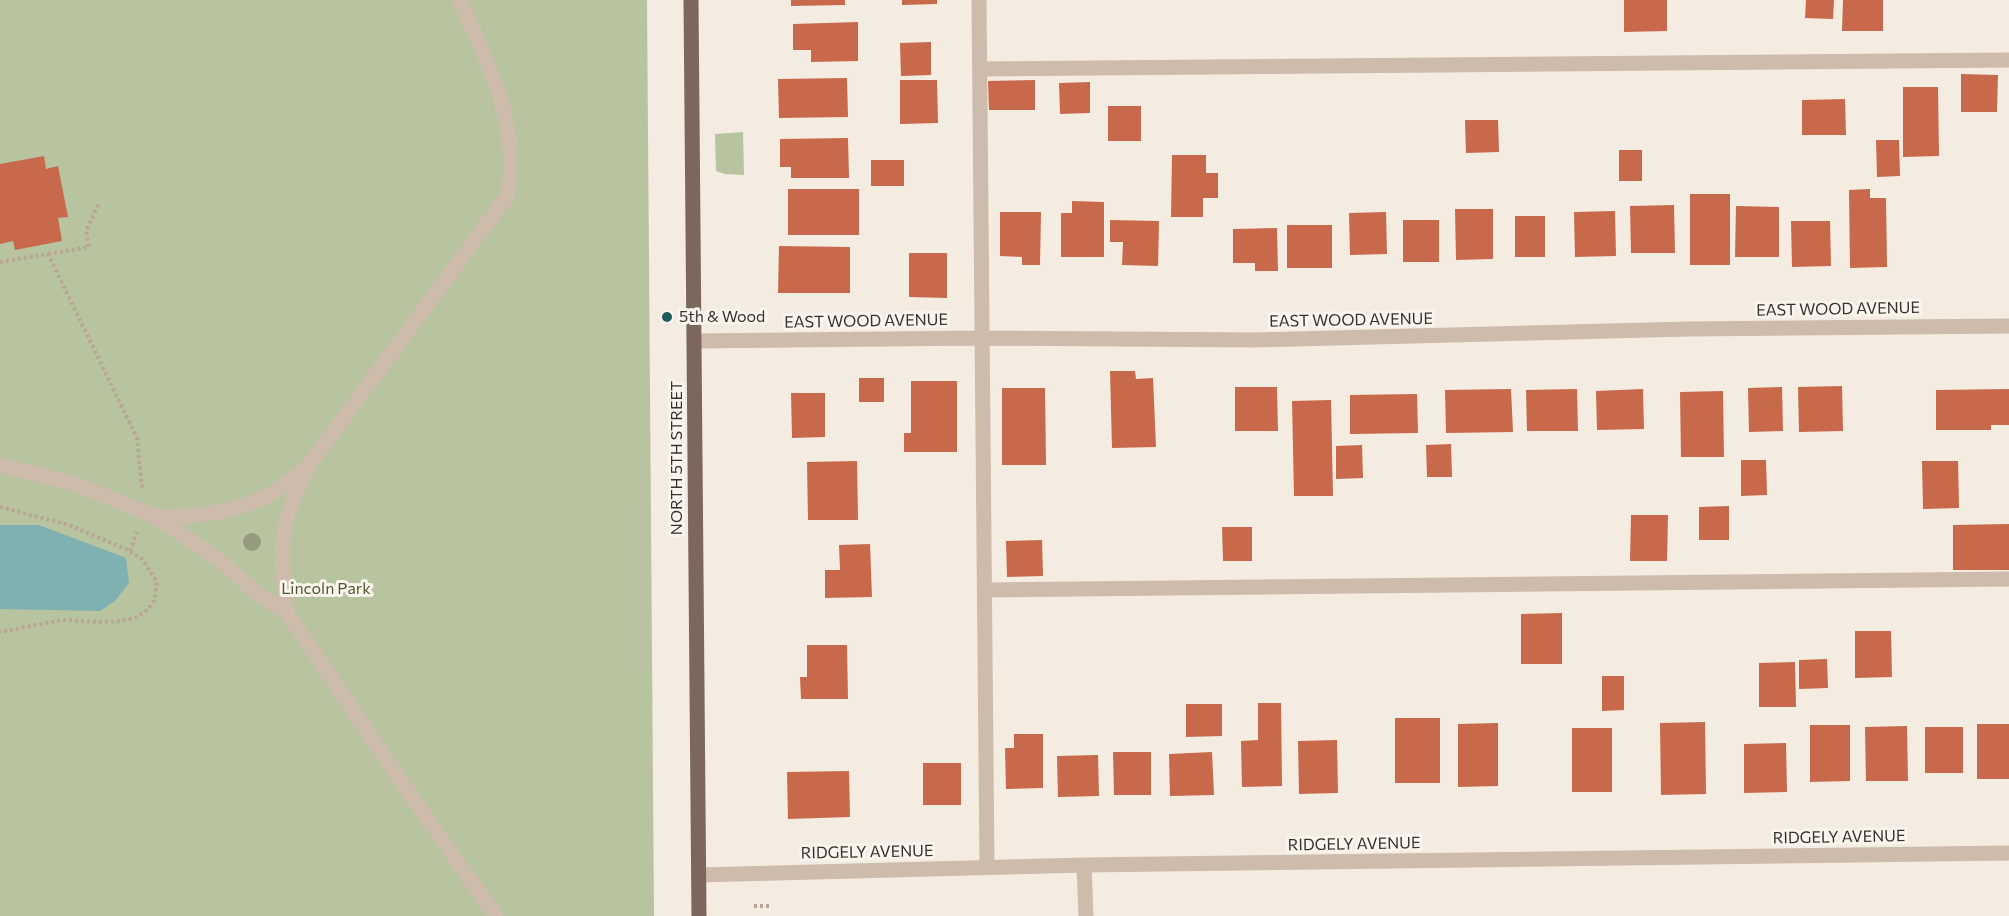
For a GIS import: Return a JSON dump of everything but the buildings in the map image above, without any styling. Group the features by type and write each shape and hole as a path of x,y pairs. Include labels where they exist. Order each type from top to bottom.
{"main road":[{"name":"NORTH 5TH STREET","path":"691,0 699,916"}],"street":[{"path":"288,614 282,574 282,543 289,512 309,465 508,195 512,172 510,137 505,110 460,0"},
{"path":"979,0 987,867"},
{"path":"980,69 2009,60"},
{"name":"EAST WOOD AVENUE","path":"695,341 982,338 1255,340 1688,329 2009,326"},
{"path":"0,465 76,484 156,517 219,560 259,595 288,614 407,790 496,916"},
{"path":"156,517 196,517 235,509 274,492 309,465"},
{"path":"984,590 2009,579"},
{"name":"RIDGELY AVENUE","path":"699,875 1084,865 2009,853"},
{"path":"1084,865 1086,916"}],"path":[{"path":"0,262 89,247 86,231 99,203"},
{"path":"48,254 137,438 142,492"},
{"path":"0,507 69,525 130,550 142,559 157,582 154,601 147,610 136,617 122,621 101,622 62,620 0,633"},
{"path":"130,550 138,529"},
{"path":"754,906 770,906"}],"green space":[{"name":"Lincoln Park","path":"0,0 647,0 654,916 0,916"},
{"path":"743,132 744,175 716,171 715,134"}],"water":[{"path":"0,525 39,525 126,558 129,583 115,601 100,611 0,609"}],"place":[{"name":"5th & Wood","path":"667,317"}]}
